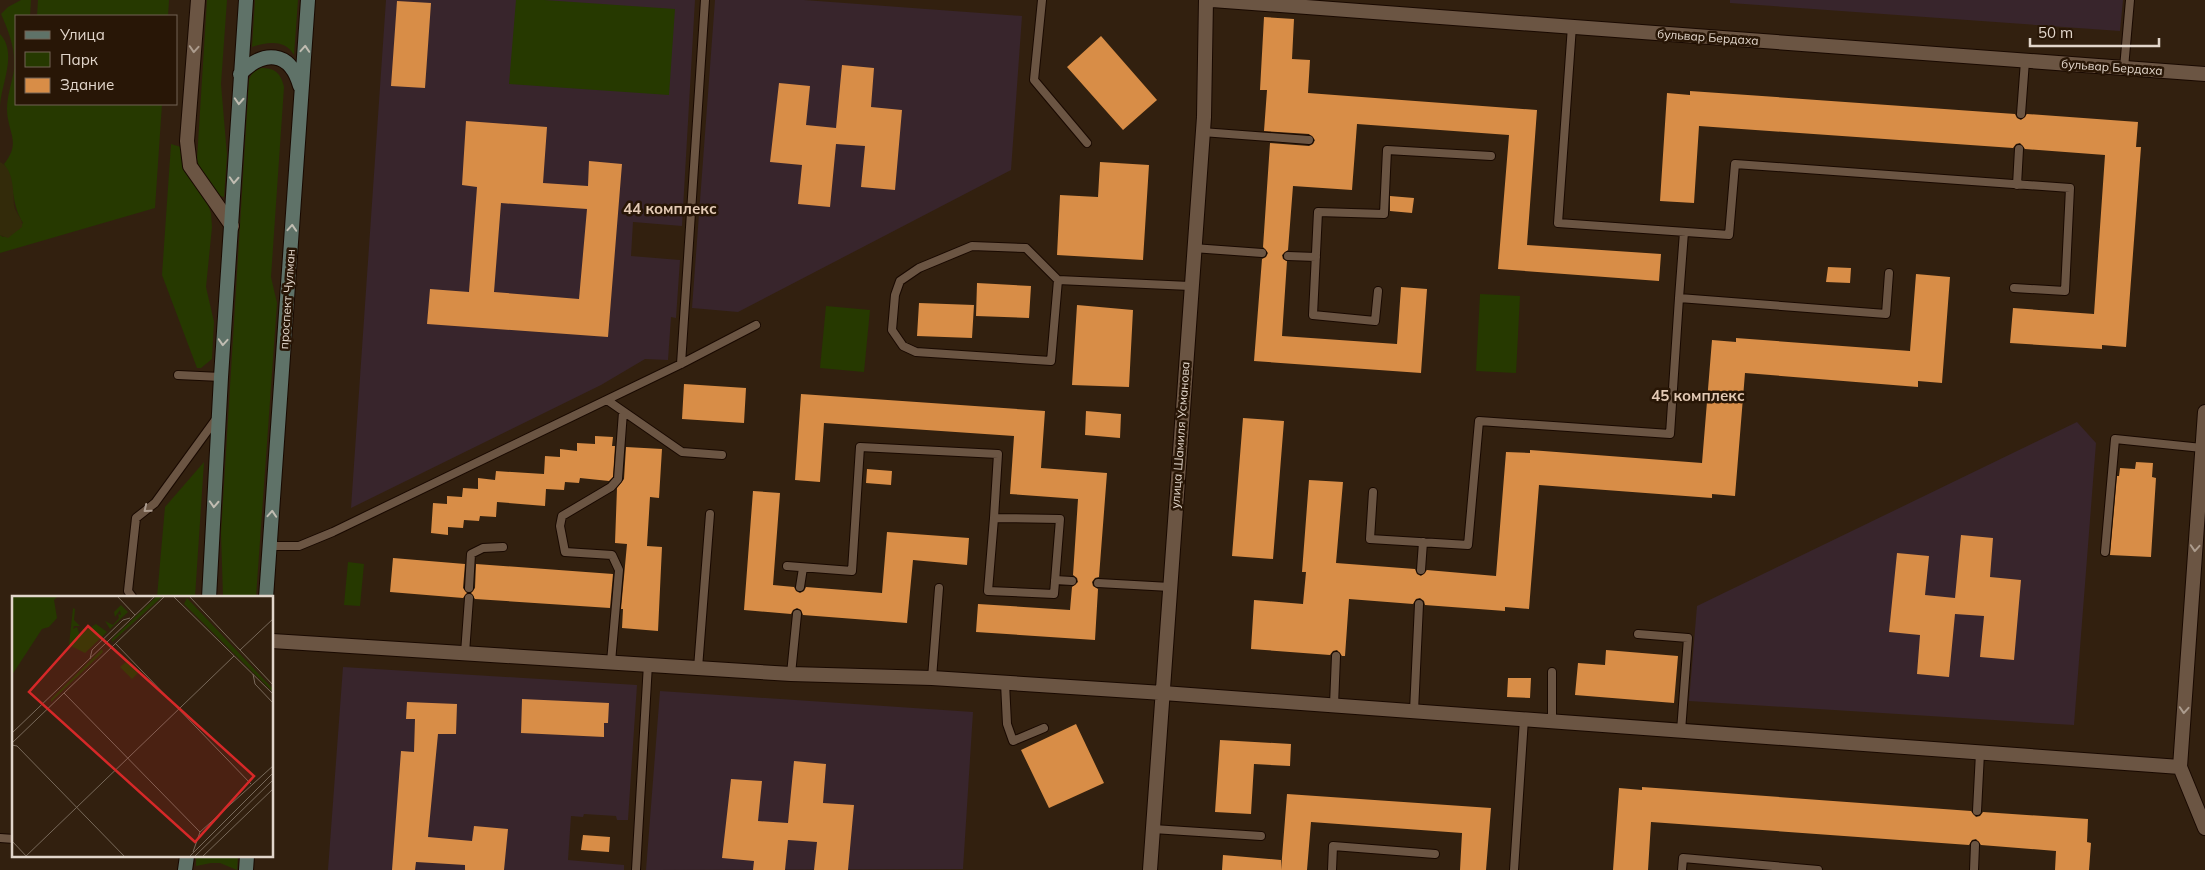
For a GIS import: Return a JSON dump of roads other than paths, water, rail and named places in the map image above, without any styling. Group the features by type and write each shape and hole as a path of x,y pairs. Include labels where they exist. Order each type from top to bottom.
{"main road":[{"path":"209,596 220,377 232,226 246,0"},
{"name":"проспект Чулман","path":"266,596 308,0"},
{"path":"240,74 258,59 268,56 277,58 289,64 298,77 302,91"}],"street":[{"path":"198,0 187,141 190,166 232,226"},
{"name":"улица Шамиля Усманова","path":"1150,870 1202,132 1206,0"},
{"name":"бульвар Бердаха","path":"1212,0 2205,74"},
{"path":"2205,412 2180,767 2205,828"},
{"path":"274,641 791,674 1005,682 2180,767"}],"lane":[{"path":"681,364 705,0"},
{"path":"1042,0 1034,80 1087,143"},
{"path":"2124,68 2130,0"},
{"path":"1572,26 1558,223 1729,235 1735,164 2070,188 2065,291 2014,288"},
{"path":"2021,114 2025,61"},
{"path":"1202,132 1309,140"},
{"path":"2017,184 2019,149"},
{"path":"1378,291 1375,321 1312,315 1318,212 1384,214 1387,150 1491,156"},
{"path":"1373,492 1370,539 1468,545 1479,421 1670,434 1684,232"},
{"path":"1058,280 1051,361 916,352 903,346 892,330 895,295 900,281 919,268 972,246 1026,248 1058,280 1190,286"},
{"path":"1193,248 1262,254"},
{"path":"1288,256 1316,257"},
{"path":"1679,298 1886,314 1889,273"},
{"path":"270,546 300,546 607,400 756,325"},
{"path":"178,375 220,377"},
{"path":"607,400 682,452 722,455"},
{"path":"611,662 619,570 612,555 566,552 560,526 562,516 611,487 618,479 623,412"},
{"path":"132,596 128,591 136,518 155,503 219,415"},
{"path":"2105,552 2115,439 2202,448"},
{"path":"787,566 852,571 860,447 998,454 988,591 1054,594 1060,520 994,518"},
{"path":"698,668 710,514"},
{"path":"1421,570 1423,542"},
{"path":"470,588 471,554 483,548 503,547"},
{"path":"800,587 802,568"},
{"path":"1055,580 1072,581"},
{"path":"1098,583 1170,587"},
{"path":"932,678 939,588"},
{"path":"466,653 469,598"},
{"path":"1414,711 1419,604"},
{"path":"791,674 797,614"},
{"path":"1638,634 1688,638 1680,732"},
{"path":"1334,705 1336,656"},
{"path":"636,870 648,664"},
{"path":"1552,672 1552,721"},
{"path":"1005,682 1007,724 1013,741 1044,728"},
{"path":"1514,870 1524,719"},
{"path":"1977,811 1980,753"},
{"path":"1153,829 1261,836"},
{"path":"1974,870 1975,845"},
{"path":"1332,870 1333,846 1435,854"},
{"path":"1682,870 1683,858 1818,870"}],"district":[{"name":"44 комплекс","path":"670,208"},
{"name":"45 комплекс","path":"1698,395"}]}
